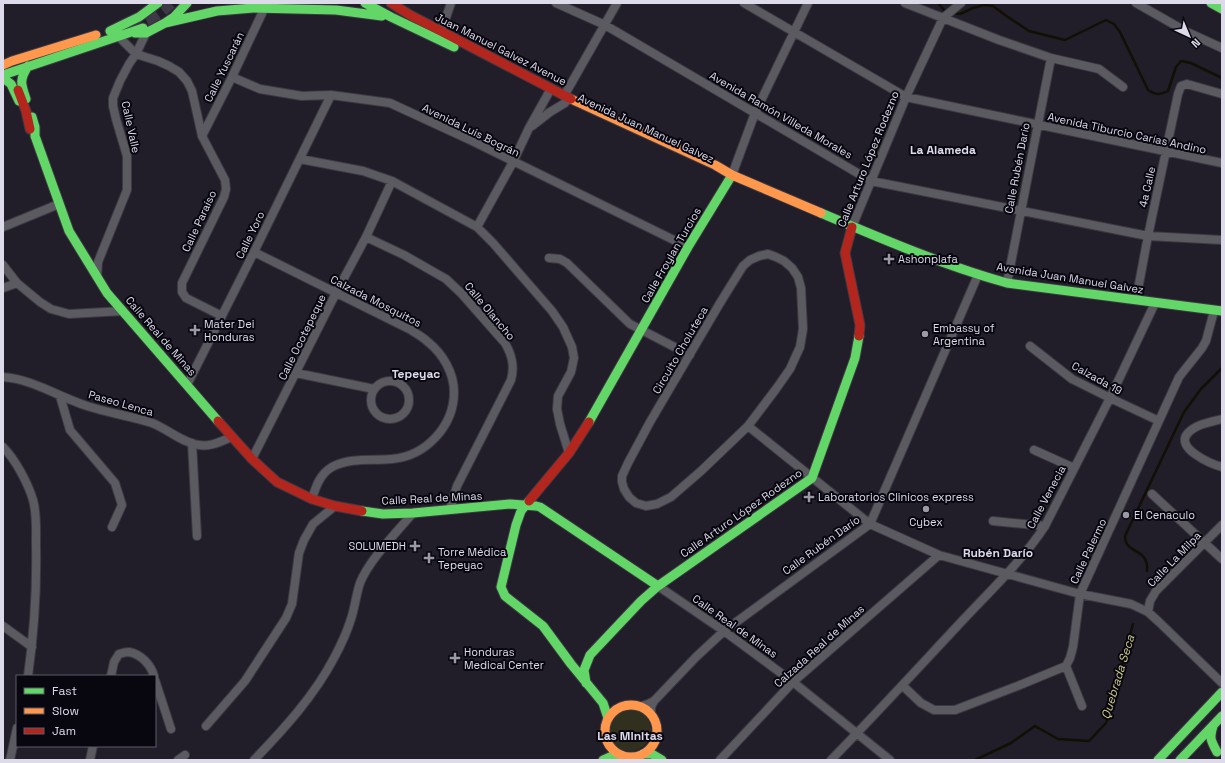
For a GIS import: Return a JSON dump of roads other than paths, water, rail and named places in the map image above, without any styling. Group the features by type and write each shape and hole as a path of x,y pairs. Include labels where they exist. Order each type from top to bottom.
{"street":[{"path":"3,65 110,31 139,17 158,3"},
{"path":"165,23 174,17 187,3"},
{"name":"Juan Manuel Galvez Avenue","path":"365,3 391,18 495,66 548,94"},
{"path":"380,3 404,18 421,32"},
{"name":"Juan Manuel Galvez Avenue","path":"391,3 426,24 565,99 714,165 732,175"},
{"path":"441,32 451,3"},
{"name":"Avenida Ramón Villeda Morales","path":"556,3 605,25 871,181 1148,236 1222,240"},
{"path":"530,128 565,99 617,3"},
{"name":"Avenida Tiburcio Carías Andino","path":"744,3 906,97 1222,163"},
{"name":"Calle Froylan Turcios","path":"564,656 543,626 530,614 505,596 502,591 501,587 519,514 569,453 582,434 688,247 732,175 756,113 808,3"},
{"path":"905,3 948,14 999,40 1051,58 1099,69 1123,87"},
{"name":"Calle Arturo López Rodezno","path":"564,656 573,661 579,662 590,655 641,601 658,586 812,478 855,358 859,338 860,326 845,253 852,227 906,97 948,14 961,3"},
{"path":"1136,3 1187,32 1222,48"},
{"path":"1211,3 1222,9"},
{"path":"110,31 144,30 165,23 220,10 265,7 362,13 391,18"},
{"name":"Calle Yuscarán","path":"202,136 232,78 265,7"},
{"path":"404,18 426,24"},
{"path":"29,63 119,37 128,30"},
{"name":"Calle Valle","path":"96,277 98,262 127,190 127,156 116,119 113,98 120,81 136,54 144,30"},
{"name":"Calle Paraíso","path":"119,37 136,54 158,61 179,72 187,81 192,91 202,136 225,180 226,189 224,197 182,283 182,292 186,298 222,316"},
{"path":"3,75 29,63 76,45 83,39"},
{"name":"Calle Rubén Darío","path":"1006,283 1051,58"},
{"name":"Calle Real de Minas","path":"29,63 21,76 21,84 35,127 32,133"},
{"name":"Calle Real de Minas","path":"3,78 6,78 13,86 69,231 96,277 107,293 232,437 252,459 277,482 312,499 335,506 383,514 413,513 510,504 526,504 540,507 724,631 793,682 890,760"},
{"name":"Avenida Luis Bográn","path":"232,78 260,89 281,93 302,96 331,95 390,103 468,139 688,247"},
{"name":"4a Calle","path":"1136,300 1148,236 1167,152 1178,94 1181,86 1187,84 1222,94"},
{"path":"18,90 32,133"},
{"path":"477,227 548,94"},
{"name":"Avenida Juan Manuel Galvez","path":"548,94 565,99"},
{"name":"Calle Yoro","path":"187,385 331,95"},
{"path":"300,159 363,171 392,181 477,227 493,243 552,311 563,327 572,347 574,358 571,372 558,396 557,408 560,424 569,453"},
{"name":"Avenida Juan Manuel Galvez","path":"732,175 932,260 1006,283 1218,311"},
{"name":"Calle Ocotepeque","path":"252,459 366,237 392,181"},
{"path":"3,227 59,204"},
{"name":"Calle Olancho","path":"366,237 404,255 446,279 461,293 505,343 510,351 513,361 511,380 459,480 450,509"},
{"name":"Calzada Mosquitos","path":"254,252 411,330 428,341 438,351 449,369 454,387 452,408 442,430 427,446 417,452 394,459 356,460 343,462 332,467 324,473 318,481 312,499"},
{"name":"Circuito Choluteca","path":"768,254 784,261 792,268 798,277 801,288 803,329 800,347 790,369 748,426 701,471 671,497 657,504 646,506 636,503 629,498 624,489 622,476 650,422 690,355 743,266 750,260 768,254"},
{"path":"549,258 560,259 567,263 630,324 690,355"},
{"path":"3,265 17,283 51,309 69,314 123,311"},
{"name":"Calle Rubén Darío","path":"641,706 654,701 696,657 724,631 870,524 978,275"},
{"path":"3,288 17,283"},
{"name":"Calle Venecia","path":"831,760 902,686 1036,539 1045,526 1110,398 1155,303"},
{"name":"Calle Palermo","path":"1066,666 1073,647 1080,594 1179,378 1202,348 1218,311"},
{"name":"Calzada 19","path":"1030,346 1072,379 1159,421"},
{"path":"296,374 374,389"},
{"name":"Paseo Lenca","path":"3,377 29,383 87,406 153,424 192,443 211,445 232,437"},
{"path":"386,380 399,382 404,386 409,397 407,409 397,418 385,418 379,415 374,411 372,405 371,399 374,389 386,380"},
{"path":"60,396 70,430 115,483 122,505 112,527"},
{"path":"1222,419 1195,427 1187,434 1185,440 1187,448 1194,454 1204,460 1222,467"},
{"path":"748,426 870,524 939,555 1080,594 1131,604 1148,612 1222,683"},
{"path":"192,443 197,536"},
{"path":"3,447 11,457 24,480 33,499 36,516 37,573 32,647 28,675"},
{"path":"1034,450 1074,468"},
{"path":"1152,494 1222,559"},
{"path":"206,726 245,681 286,618 292,604 299,553 304,540 313,524 335,506"},
{"path":"494,506 512,514 516,525"},
{"path":"254,760 276,738 320,682 344,637 351,618 360,584 368,568 413,513"},
{"path":"993,521 1045,526"},
{"name":"Calle La Milpa","path":"1148,612 1150,601 1156,591 1222,525"},
{"name":"Calzada Real de Minas","path":"720,760 793,682 939,555"},
{"path":"3,626 32,647"},
{"path":"111,675 114,662 119,654 128,652 145,660 152,668 154,675"},
{"name":"Calle Arturo López Rodezno","path":"586,683 584,670 590,655"},
{"path":"564,656 602,703 608,718"},
{"path":"902,686 921,703 934,710 955,710 1066,666 1082,706"},
{"path":"156,683 171,729"},
{"path":"1158,760 1222,692"},
{"path":"651,714 651,707 654,701"},
{"path":"602,703 609,707 617,708"},
{"path":"621,755 609,746 605,739 605,725 612,712 617,708 629,704 641,706 651,714 655,720 657,727 655,742 656,751 661,759"},
{"path":"1180,760 1222,716"},
{"path":"1214,725 1209,736 1219,755"},
{"path":"1190,726 1219,755"},
{"path":"10,760 16,733"},
{"path":"643,754 650,749 655,742"},
{"path":"603,760 609,746"},
{"path":"90,760 93,747"},
{"path":"603,760 612,756 621,755 632,757 643,754 652,754 661,759"},
{"path":"178,760 185,755"}],"waterway":[{"path":"938,3 945,11 948,12"},
{"path":"953,13 960,14 984,5 993,6 1029,31 1065,40 1106,20 1114,24 1120,32 1148,90 1155,94 1168,91 1176,67 1181,61 1191,63 1222,78"},
{"name":"Quebrada Seca","path":"1147,571 1147,563 1144,558 1141,554 1129,546 1126,542 1125,536 1184,412 1201,389 1222,368"},
{"name":"Quebrada Seca","path":"975,760 1011,743 1035,726 1058,739 1089,741 1106,723 1133,624"}],"tunnel":[{"path":"128,26 151,17 170,3"}],"place":[{"name":"Ashonplafa","path":"889,259"},
{"name":"Mater Dei Honduras","path":"195,330"},
{"name":"Embassy of Argentina","path":"925,334"},
{"name":"Laboratorios Clinicos express","path":"809,497"},
{"name":"Cybex","path":"926,509"},
{"name":"El Cenaculo","path":"1126,515"},
{"name":"SOLUMEDH","path":"415,546"},
{"name":"Torre Médica Tepeyac","path":"429,558"},
{"name":"Honduras Medical Center","path":"455,658"}],"district":[{"name":"La Alameda","path":"943,150"},
{"name":"Tepeyac","path":"416,374"},
{"name":"Rubén Darío","path":"998,553"},
{"name":"Las Minitas","path":"630,736"}]}
